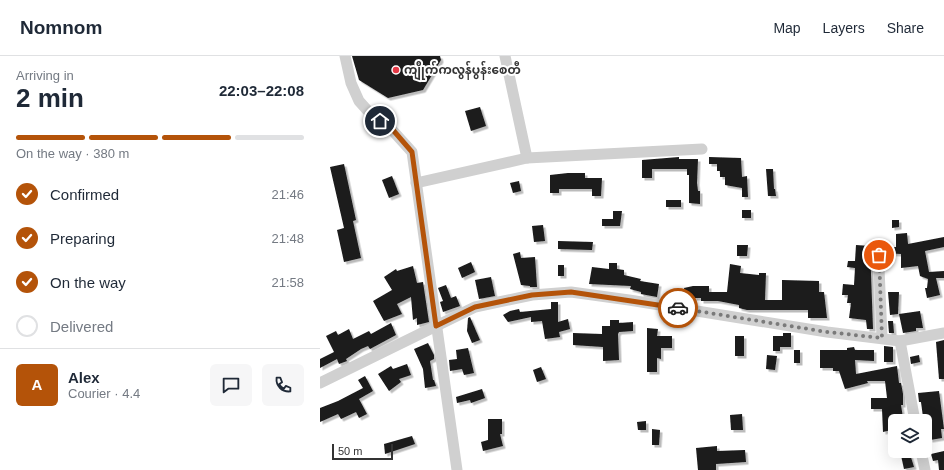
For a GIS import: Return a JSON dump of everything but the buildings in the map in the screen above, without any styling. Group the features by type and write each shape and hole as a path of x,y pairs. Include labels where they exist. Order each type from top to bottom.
{"street":[{"path":"344,56 351,83 359,101 368,111 393,130 412,152 457,470"},
{"path":"505,56 527,158"},
{"path":"416,183 527,158 702,149"},
{"path":"878,245 882,338"},
{"path":"320,383 475,307 532,295 571,292 827,332 900,341 944,334"},
{"path":"900,341 914,414"},
{"path":"922,458 925,470"}],"way so far":[{"path":"678,308 827,332 882,338 879,255"}],"place":[{"name":"ကျိုက်ကလွန်ပွန်းစေတီ","path":"396,70"}],"route":[{"path":"380,121 393,130 412,152 436,326 475,307 532,295 571,292 678,308"}]}
